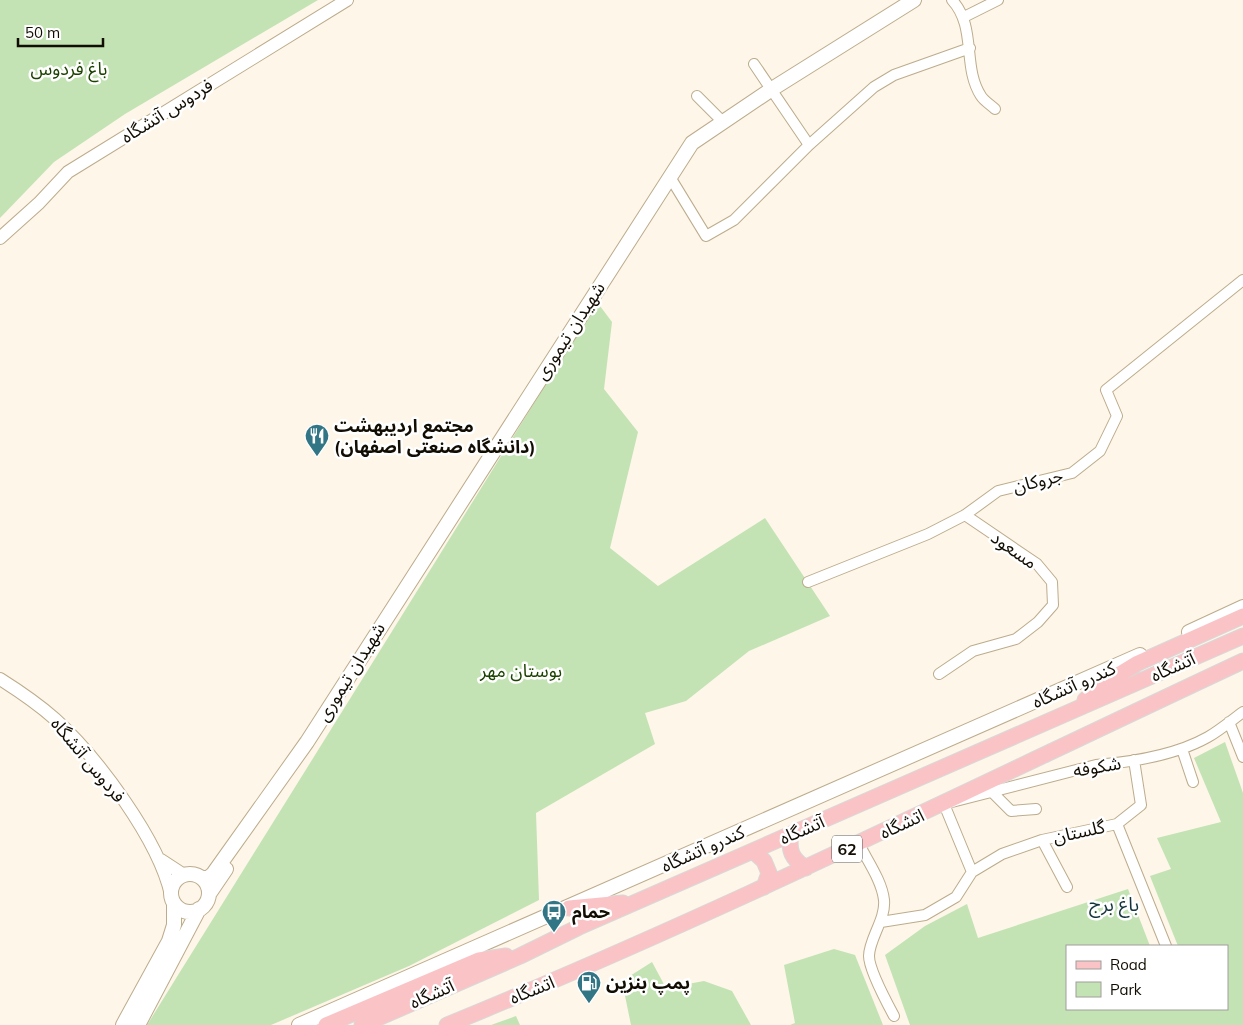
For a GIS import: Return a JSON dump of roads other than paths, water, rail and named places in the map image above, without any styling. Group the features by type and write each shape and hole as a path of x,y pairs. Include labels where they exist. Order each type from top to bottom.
{"main road":[{"name":"شهیدان تیموری","path":"202,878 208,878 213,874 306,742 692,143 772,89 914,0"},
{"name":"کندرو آتشگاه","path":"299,1025 1088,680 1243,607"},
{"path":"1073,711 1105,683 1138,663 1243,616"},
{"name":"آتشگاه","path":"362,1025 1243,636"},
{"name":"اتشگاه","path":"447,1025 599,962 859,844 1243,661"},
{"name":"شهیدان تیموری","path":"209,894 302,753 306,742"},
{"path":"792,834 789,845 792,856 806,868"},
{"path":"754,851 764,861 769,873 764,887"},
{"path":"123,1025 169,942 174,925 174,883 184,875 190,874 202,878 206,882 209,894 138,1025"},
{"path":"173,899 188,912 199,910"},
{"path":"569,908 637,902"},
{"path":"326,1025 479,960 520,956"}],"street":[{"name":"فردوس آتشگاه","path":"0,238 68,172 346,0"},
{"path":"952,0 964,17 970,48 973,81 982,98 996,109"},
{"path":"964,17 998,0"},
{"path":"670,177 706,236 734,220 809,145 874,87 887,79 970,48"},
{"path":"754,64 809,145"},
{"path":"697,96 723,122"},
{"name":"جروکان","path":"808,582 928,534 965,516 998,491 1072,473 1100,451 1117,416 1106,390 1243,280"},
{"name":"مسعود","path":"939,674 973,650 1016,638 1038,622 1053,605 1052,582 1037,564 965,516"},
{"name":"فردوس آتشگاه","path":"0,679 55,719 79,744 126,802 159,858"},
{"name":"شکوفه","path":"944,804 1096,765 1134,760 1182,749 1208,737 1243,712"},
{"path":"1229,722 1243,757"},
{"path":"1182,749 1193,782"},
{"name":"گلستان","path":"972,872 1002,854 1042,840 1116,824 1141,805 1134,760"},
{"path":"992,792 1010,811 1036,809"},
{"path":"880,922 925,915 956,897 972,872 944,804"},
{"path":"1116,824 1166,945"},
{"path":"1042,840 1067,887"},
{"path":"859,844 876,876 884,900 880,922 869,956 879,988 894,1016"},
{"path":"159,858 184,875"},
{"path":"159,858 173,899"}],"place":[{"name":"مجتمع اردیبهشت (دانشگاه صنعتی اصفهان)","path":"317,457"},
{"name":"حمام","path":"554,933"},
{"name":"پمپ بنزین","path":"589,1004"}],"district":[{"name":"باغ برج","path":"1114,904"}],"park label":[{"name":"باغ فردوس","path":"69,69"},
{"name":"بوستان مهر","path":"521,671"}]}
